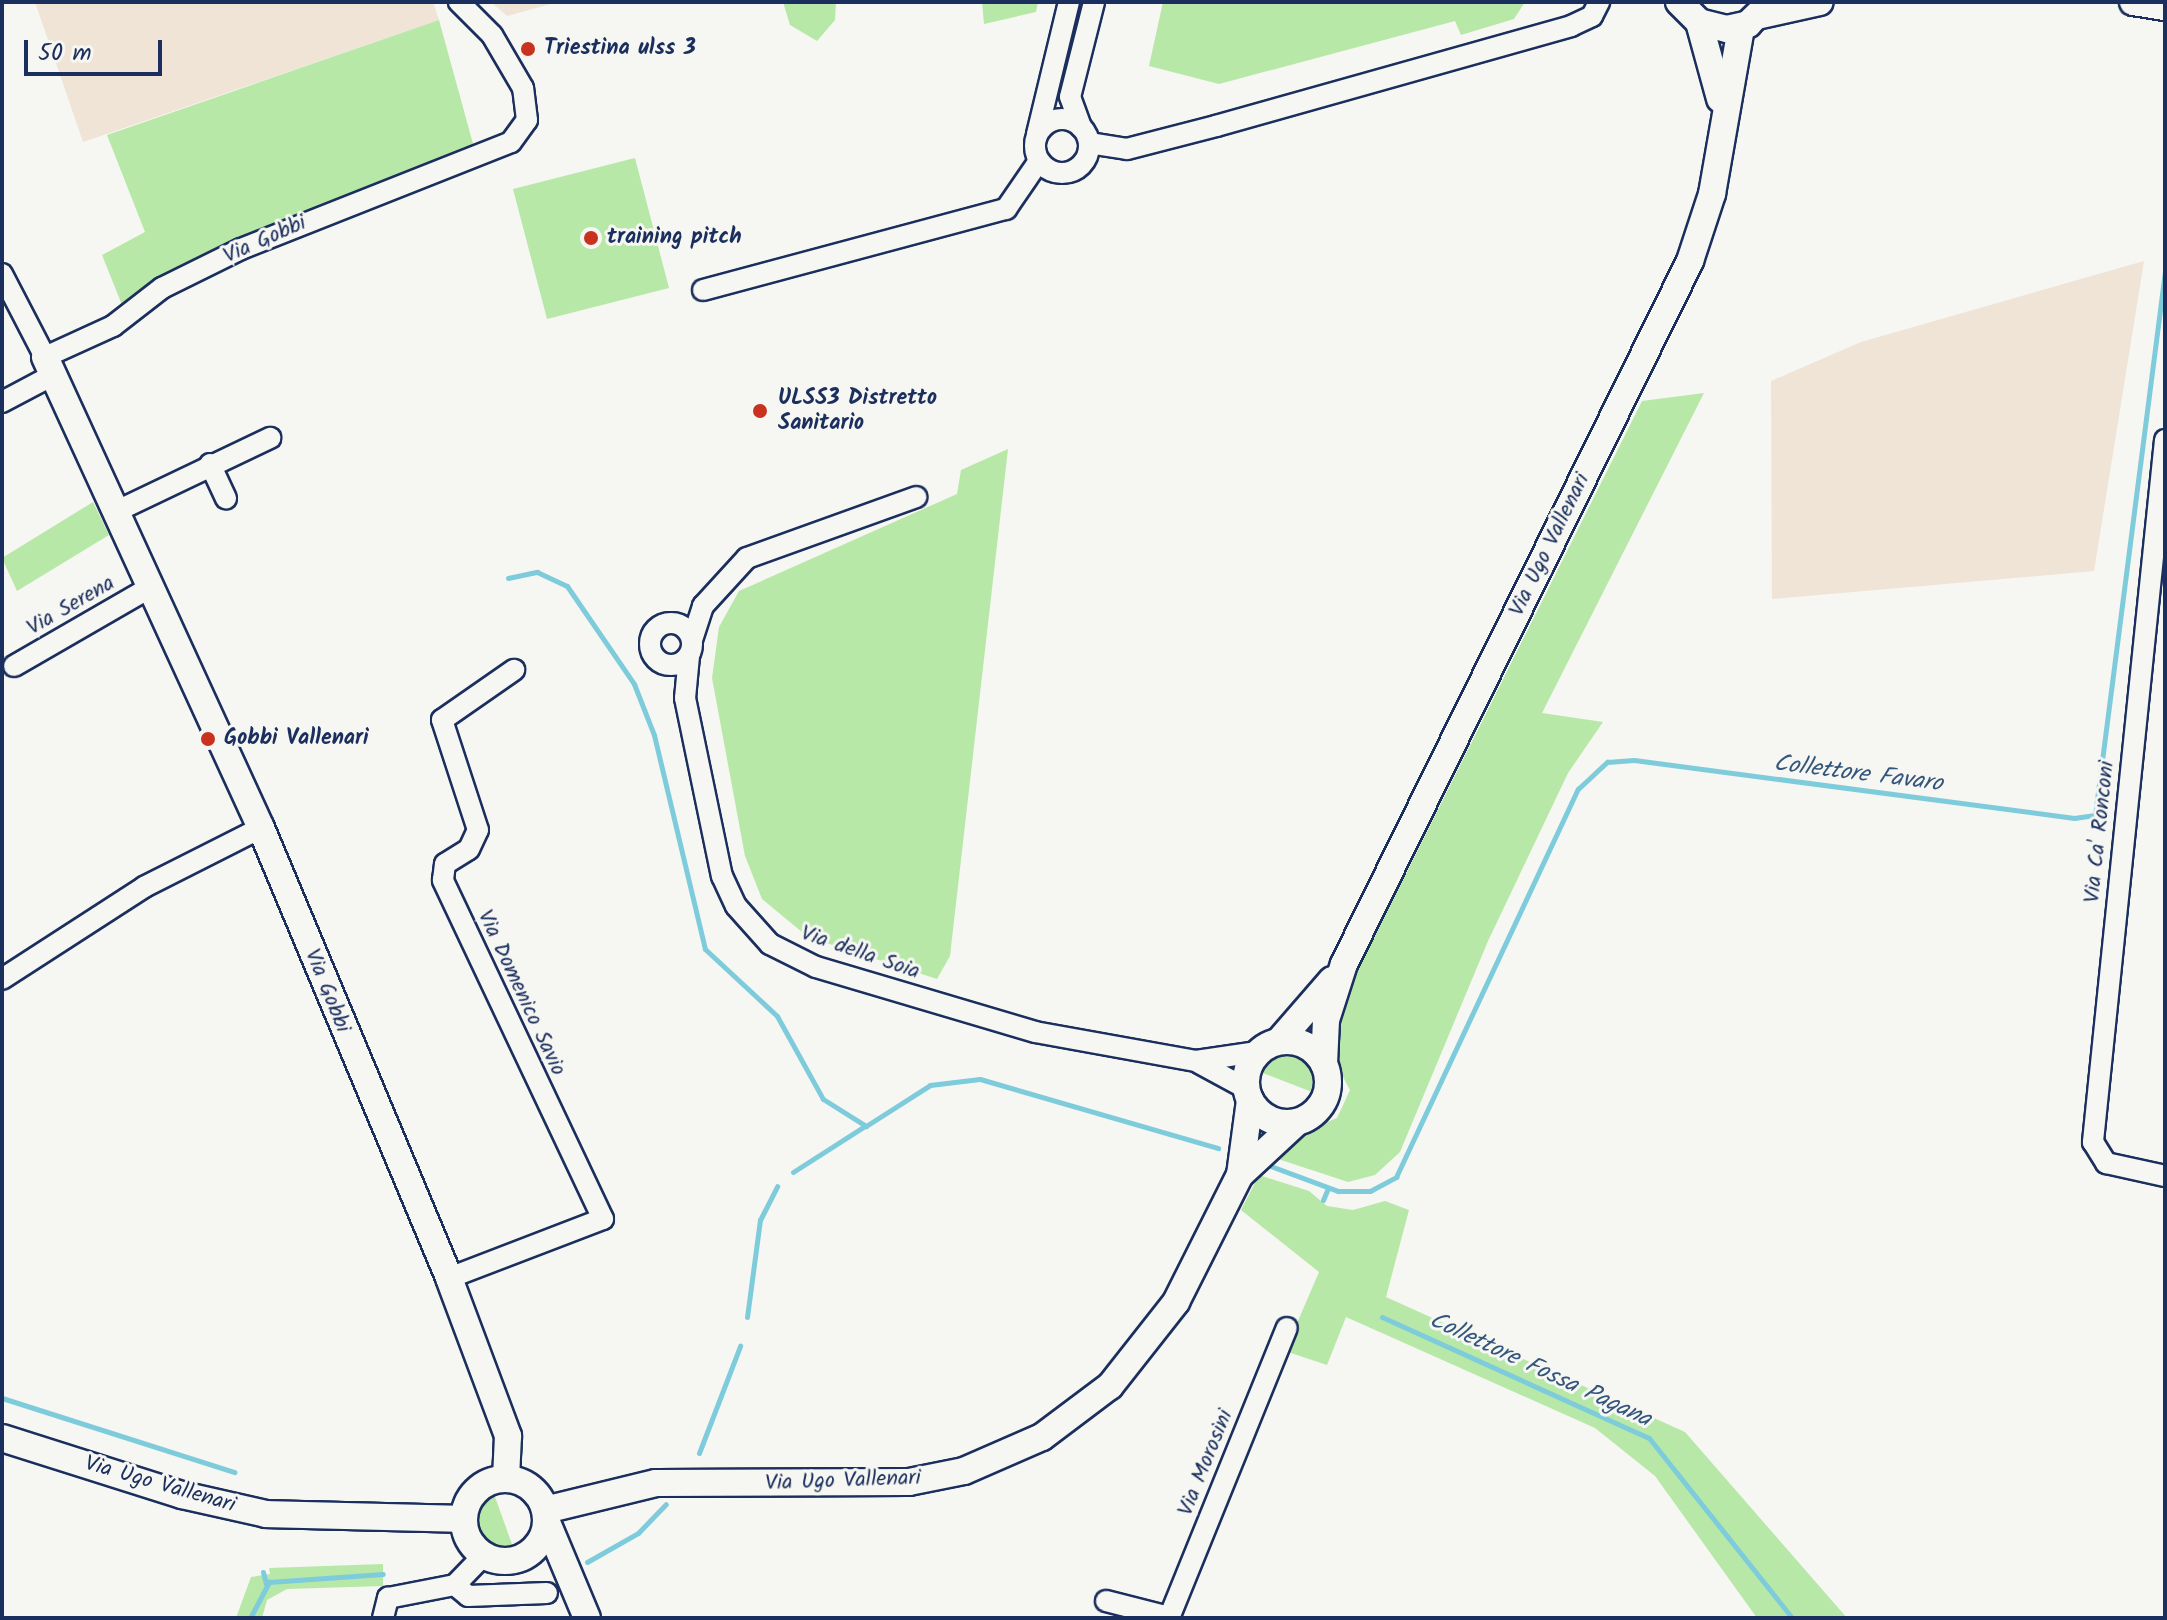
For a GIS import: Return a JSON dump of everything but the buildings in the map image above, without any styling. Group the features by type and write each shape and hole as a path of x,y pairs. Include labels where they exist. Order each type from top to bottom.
{"street":[{"name":"Via Gobbi","path":"49,366 113,326 162,288 241,249 499,149 527,120 523,88 504,55 459,2"},
{"path":"703,290 1006,209 1039,161 1037,134 1069,2"},
{"path":"1039,161 1054,172 1072,171 1085,135 1070,97 1094,2"},
{"path":"1037,134 1062,119 1085,135 1127,149 1571,26 1592,16 1599,2"},
{"path":"1679,2 1699,22 1758,15 1820,2"},
{"path":"2133,2 2165,7"},
{"name":"Via Ugo Vallenari","path":"1240,1175 1297,1122 1321,1106 1326,1020 1344,964 1690,261 1712,194 1723,114 1758,15"},
{"name":"Via Ugo Vallenari","path":"1699,22 1723,114"},
{"name":"Via Gobbi","path":"2,274 117,511 261,828 449,1278 508,1436 506,1479"},
{"path":"2,402 49,366"},
{"path":"117,511 270,438"},
{"name":"Via Ca' Ronconi","path":"2165,440 2093,1151 2106,1163 2165,1176"},
{"path":"210,464 226,499"},
{"name":"Via della Soia","path":"685,698 659,662 650,641 658,627 674,623 703,606 740,564 771,546 916,497"},
{"name":"Via Serena","path":"14,666 151,587"},
{"name":"Via della Soia","path":"703,606 690,648 685,698 722,876 741,913 770,944 800,961 984,1019 1196,1061 1248,1094"},
{"path":"659,662 675,665 690,648 674,623"},
{"name":"Via Domenico Savio","path":"449,1278 603,1219 443,880 445,864 469,849 478,830 442,720 514,670"},
{"path":"2,979 144,887 261,828"},
{"name":"Via Ugo Vallenari","path":"545,1515 656,1483 909,1482 1017,1450 1089,1405 1138,1355 1197,1266 1240,1175 1248,1094 1268,1046 1344,964"},
{"path":"1268,1046 1304,1044 1324,1064"},
{"name":"Via della Soia","path":"1196,1061 1268,1046"},
{"path":"1248,1094 1268,1119 1297,1122"},
{"name":"Via Morosini","path":"1106,1601 1169,1618 1287,1328"},
{"name":"Via Ugo Vallenari","path":"2,1438 182,1495 266,1514 464,1519"},
{"path":"565,1571 527,1555 506,1561 484,1555 469,1540 464,1519 472,1495 506,1479 530,1488 545,1515 565,1571 587,1618"},
{"path":"527,1555 545,1515"},
{"path":"383,1618 388,1598 455,1585 484,1555"},
{"path":"455,1585 468,1596 547,1593"}],"shaded area":[{"path":"35,2 433,2 439,20 83,142"},
{"path":"491,2 558,2 507,16"},
{"path":"2144,261 2094,571 1772,599 1771,381 1861,342"}],"green space":[{"path":"783,2 836,2 835,20 817,41 790,25"},
{"path":"982,2 1038,2 1036,12 984,24"},
{"path":"1163,2 1525,2 1514,19 1461,35 1455,21 1219,84 1149,66"},
{"path":"439,20 475,151 152,282 124,310 102,255 145,232 107,135"},
{"name":"training pitch","path":"635,158 669,288 547,319 513,189"},
{"path":"1704,393 1542,713 1603,722 1568,773 1488,941 1400,1152 1375,1175 1348,1182 1272,1157 1293,1136 1337,1118 1350,1090 1335,1062 1332,1022 1642,401"},
{"path":"1008,449 950,956 937,979 808,937 762,899 745,856 712,678 719,627 739,591 957,494 961,470"},
{"path":"93,502 109,535 17,591 2,558"},
{"path":"1279,1054 1305,1060 1314,1076 1312,1092 1260,1072"},
{"path":"1259,1175 1309,1191 1327,1206 1353,1210 1385,1201 1409,1210 1386,1297 1685,1432 1847,1618 1757,1618 1655,1476 1595,1428 1346,1317 1327,1365 1285,1351 1319,1272 1241,1210"},
{"path":"494,1494 513,1547 488,1544 477,1529 477,1511"},
{"path":"383,1564 383,1586 287,1589 267,1600 262,1618 236,1618 251,1577 270,1574 269,1568"}],"waterway":[{"name":"Collettore Favaro","path":"1268,1165 1338,1191 1370,1191 1396,1177 1578,789 1607,762 1634,760 2074,818 2095,815 2165,271"},
{"name":"Collettore Fossa Pagana","path":"508,578 537,572 567,586 634,684 654,735 705,949 777,1016 823,1099 866,1126 930,1085 980,1079 1218,1148"},
{"path":"793,1172 865,1126"},
{"path":"747,1317 760,1220 777,1186"},
{"name":"Collettore Fossa Pagana","path":"1323,1200 1328,1188"},
{"name":"Collettore Fossa Pagana","path":"1382,1317 1649,1438 1792,1618"},
{"path":"699,1453 740,1346"},
{"path":"2,1398 234,1472"},
{"path":"587,1562 638,1533 666,1504"},
{"path":"263,1572 266,1584"},
{"path":"250,1618 269,1582 383,1574"}],"place":[{"name":"Triestina ulss 3","path":"528,49"},
{"name":"training pitch","path":"591,238"},
{"name":"ULSS3 Distretto Sanitario","path":"760,411"},
{"name":"Gobbi Vallenari","path":"208,739"}]}
